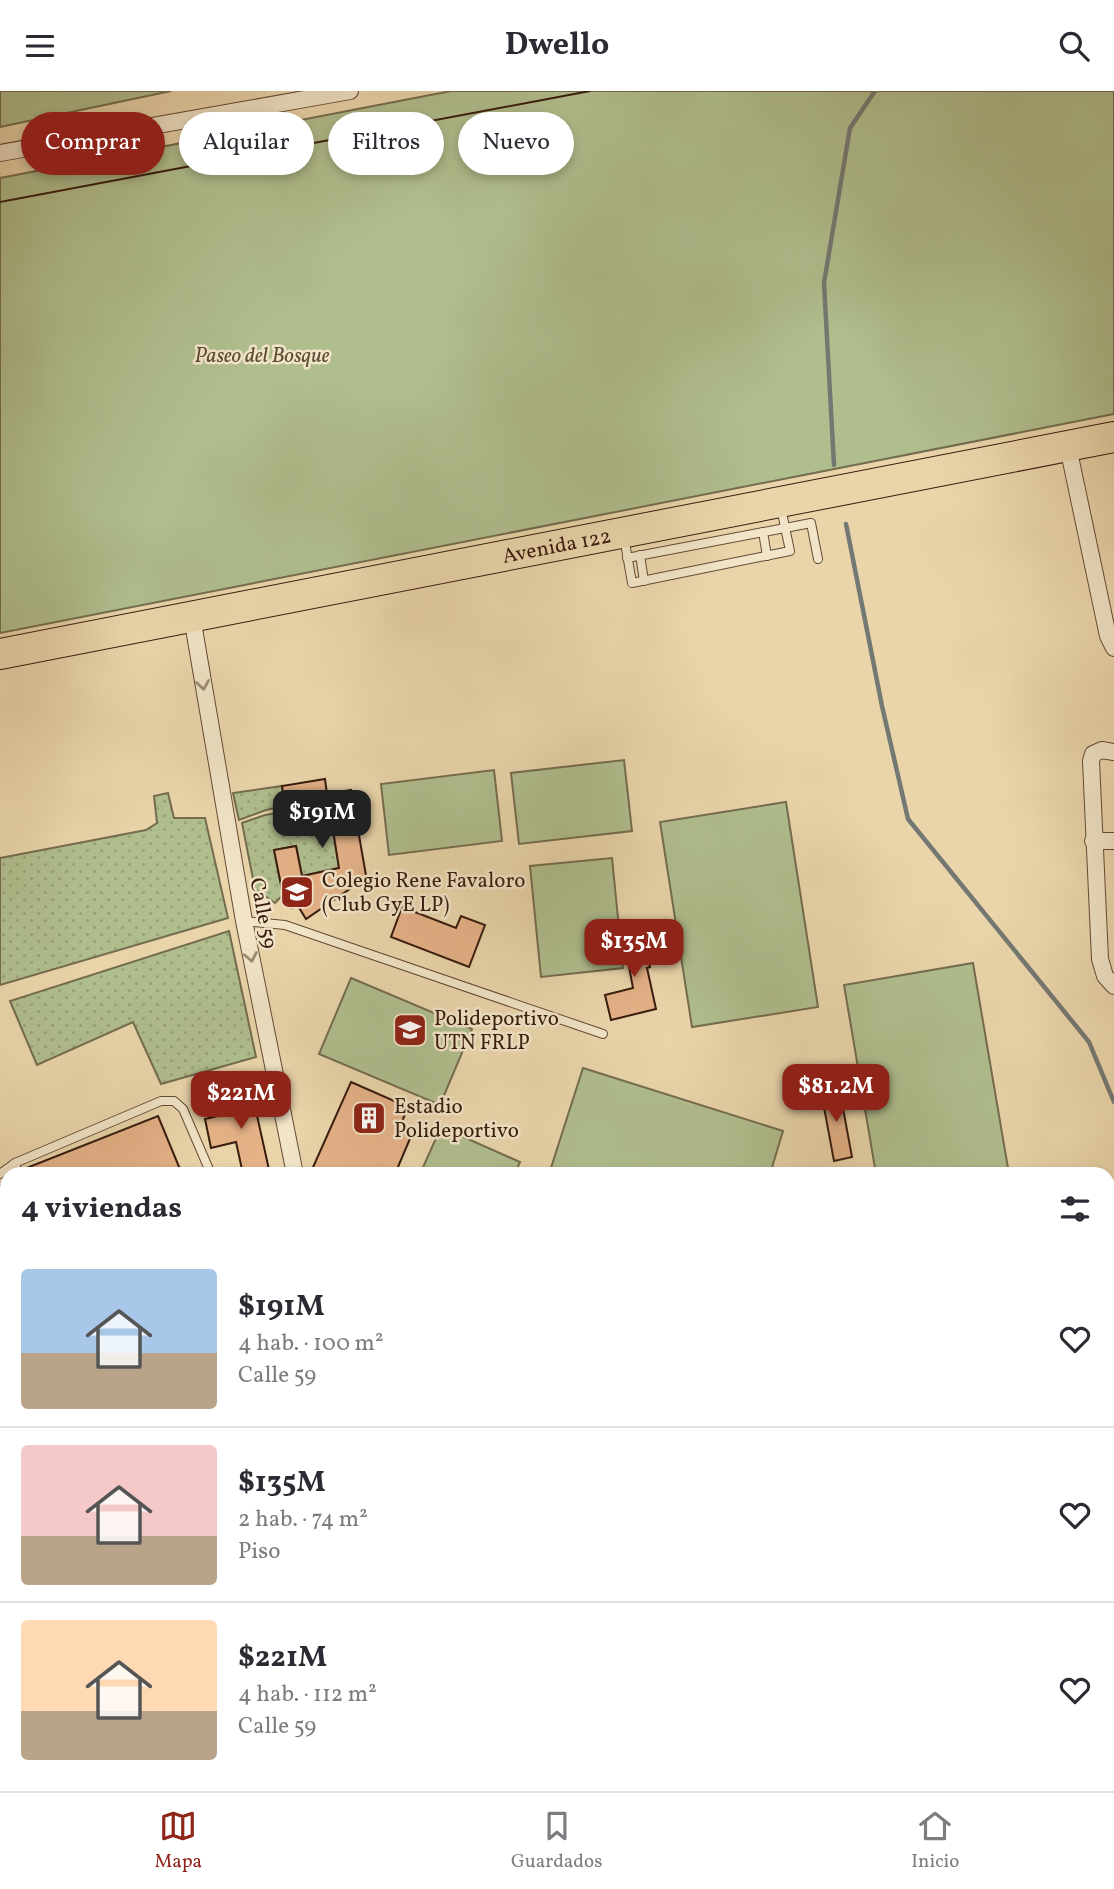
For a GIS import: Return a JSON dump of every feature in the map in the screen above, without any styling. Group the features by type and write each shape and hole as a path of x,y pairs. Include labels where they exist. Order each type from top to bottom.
{"highway":[{"name":"Avenida 122","path":"0,654 192,617 630,549 783,516 1114,437"}],"street":[{"path":"0,153 350,91"},
{"path":"1068,447 1108,636 1114,647"},
{"name":"Calle 59","path":"192,617 244,921 294,1167"},
{"path":"1114,752 1102,750 1093,754 1091,761 1100,959 1105,976 1114,986"},
{"path":"1093,841 1114,841"}],"lane":[{"path":"783,516 790,551 767,556 644,581 630,549 763,532 783,516"},
{"path":"783,516 811,523 818,559"},
{"path":"763,532 767,556"},
{"path":"244,921 285,925 603,1034"},
{"path":"18,1167 161,1101 174,1101 183,1109 208,1167"}],"green space":[{"path":"0,91 171,91 71,112 21,112 21,123 0,127"},
{"name":"Paseo del Bosque","path":"451,91 1114,91 1114,414 0,633 0,178 21,174 165,175 165,146 179,143 179,175 314,175 314,117 328,115 328,175 444,175 444,112 342,112"},
{"path":"624,760 632,831 519,844 511,773"},
{"path":"494,770 502,841 389,855 381,784"},
{"path":"282,786 285,806 239,820 233,793"},
{"path":"168,793 174,818 205,818 228,918 0,985 0,858 146,830 157,823 154,796"},
{"path":"786,802 818,1007 692,1027 660,822"},
{"path":"329,805 339,868 302,876 296,846 274,850 283,895 275,903 255,889 242,823 265,815"},
{"path":"612,858 623,968 541,977 530,866"},
{"path":"229,931 256,1057 161,1084 133,1022 37,1065 10,1001"},
{"path":"973,963 1008,1167 875,1167 844,985"},
{"path":"351,978 472,1029 440,1105 319,1054"},
{"path":"583,1068 783,1131 772,1167 551,1167"},
{"path":"441,1127 520,1162 518,1167 423,1167"}],"building":[{"path":"325,779 327,794 351,790 367,881 360,882 306,919 298,906 292,908 283,895 274,850 296,846 302,876 339,868 329,805 286,812 282,786"},
{"path":"402,907 456,928 461,916 485,925 469,967 391,937"},
{"path":"642,925 650,967 647,968 656,1009 611,1020 605,995 633,988 622,929"},
{"name":"Estadio Polideportivo","path":"351,1082 408,1107 399,1129 412,1134 398,1167 313,1167"},
{"path":"250,1084 268,1167 241,1167 236,1142 211,1148 205,1119 230,1113 225,1089"},
{"path":"839,1087 852,1157 834,1161 821,1091"},
{"path":"158,1116 179,1167 29,1167"}],"waterway":[{"path":"834,465 824,283 850,128 875,91"},
{"path":"846,524 882,706 908,819 1089,1042 1114,1102"}],"tram line":[{"path":"0,202 590,91"}],"place":[{"name":"Colegio Rene Favaloro (Club GyE LP)","path":"297,892"},
{"name":"Polideportivo UTN FRLP","path":"410,1030"},
{"name":"Estadio Polideportivo","path":"369,1118"}]}
